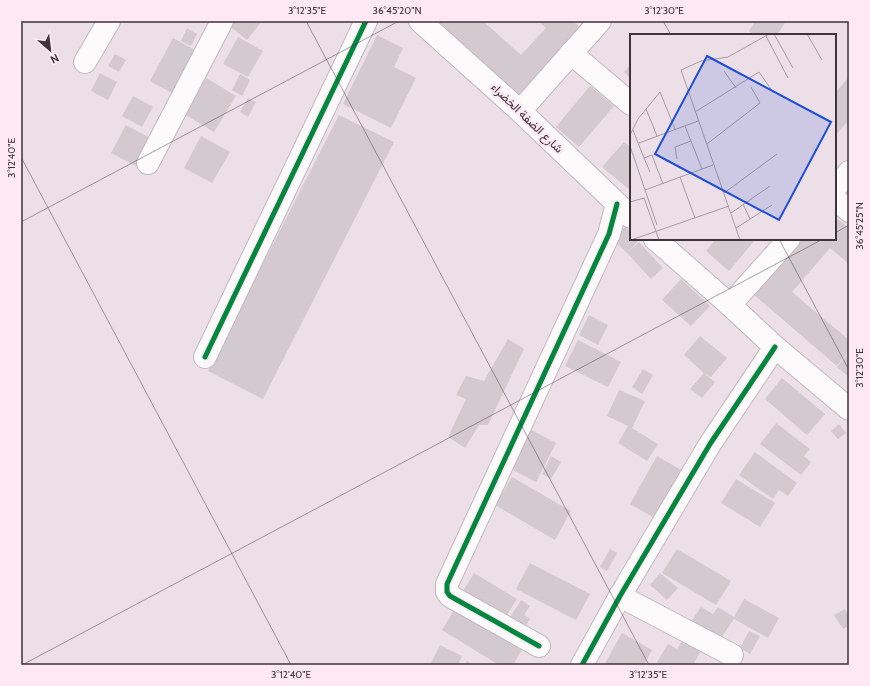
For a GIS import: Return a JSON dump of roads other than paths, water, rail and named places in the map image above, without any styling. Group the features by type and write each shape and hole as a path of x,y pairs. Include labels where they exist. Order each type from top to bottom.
{"street":[{"path":"85,62 109,21"},
{"path":"148,163 222,21"},
{"path":"205,356 366,21"},
{"name":"شارع الضفة الخضراء","path":"420,21 520,111 624,211"},
{"path":"520,111 600,21"},
{"path":"572,53 630,103"},
{"path":"836,187 849,172"},
{"path":"836,200 849,212"},
{"path":"539,646 450,596 447,592 446,584 609,234 624,211"},
{"path":"656,240 730,305 774,347 849,409"},
{"path":"730,305 788,240"},
{"path":"582,665 620,596 710,444 774,347"},
{"path":"620,596 732,656"}]}
